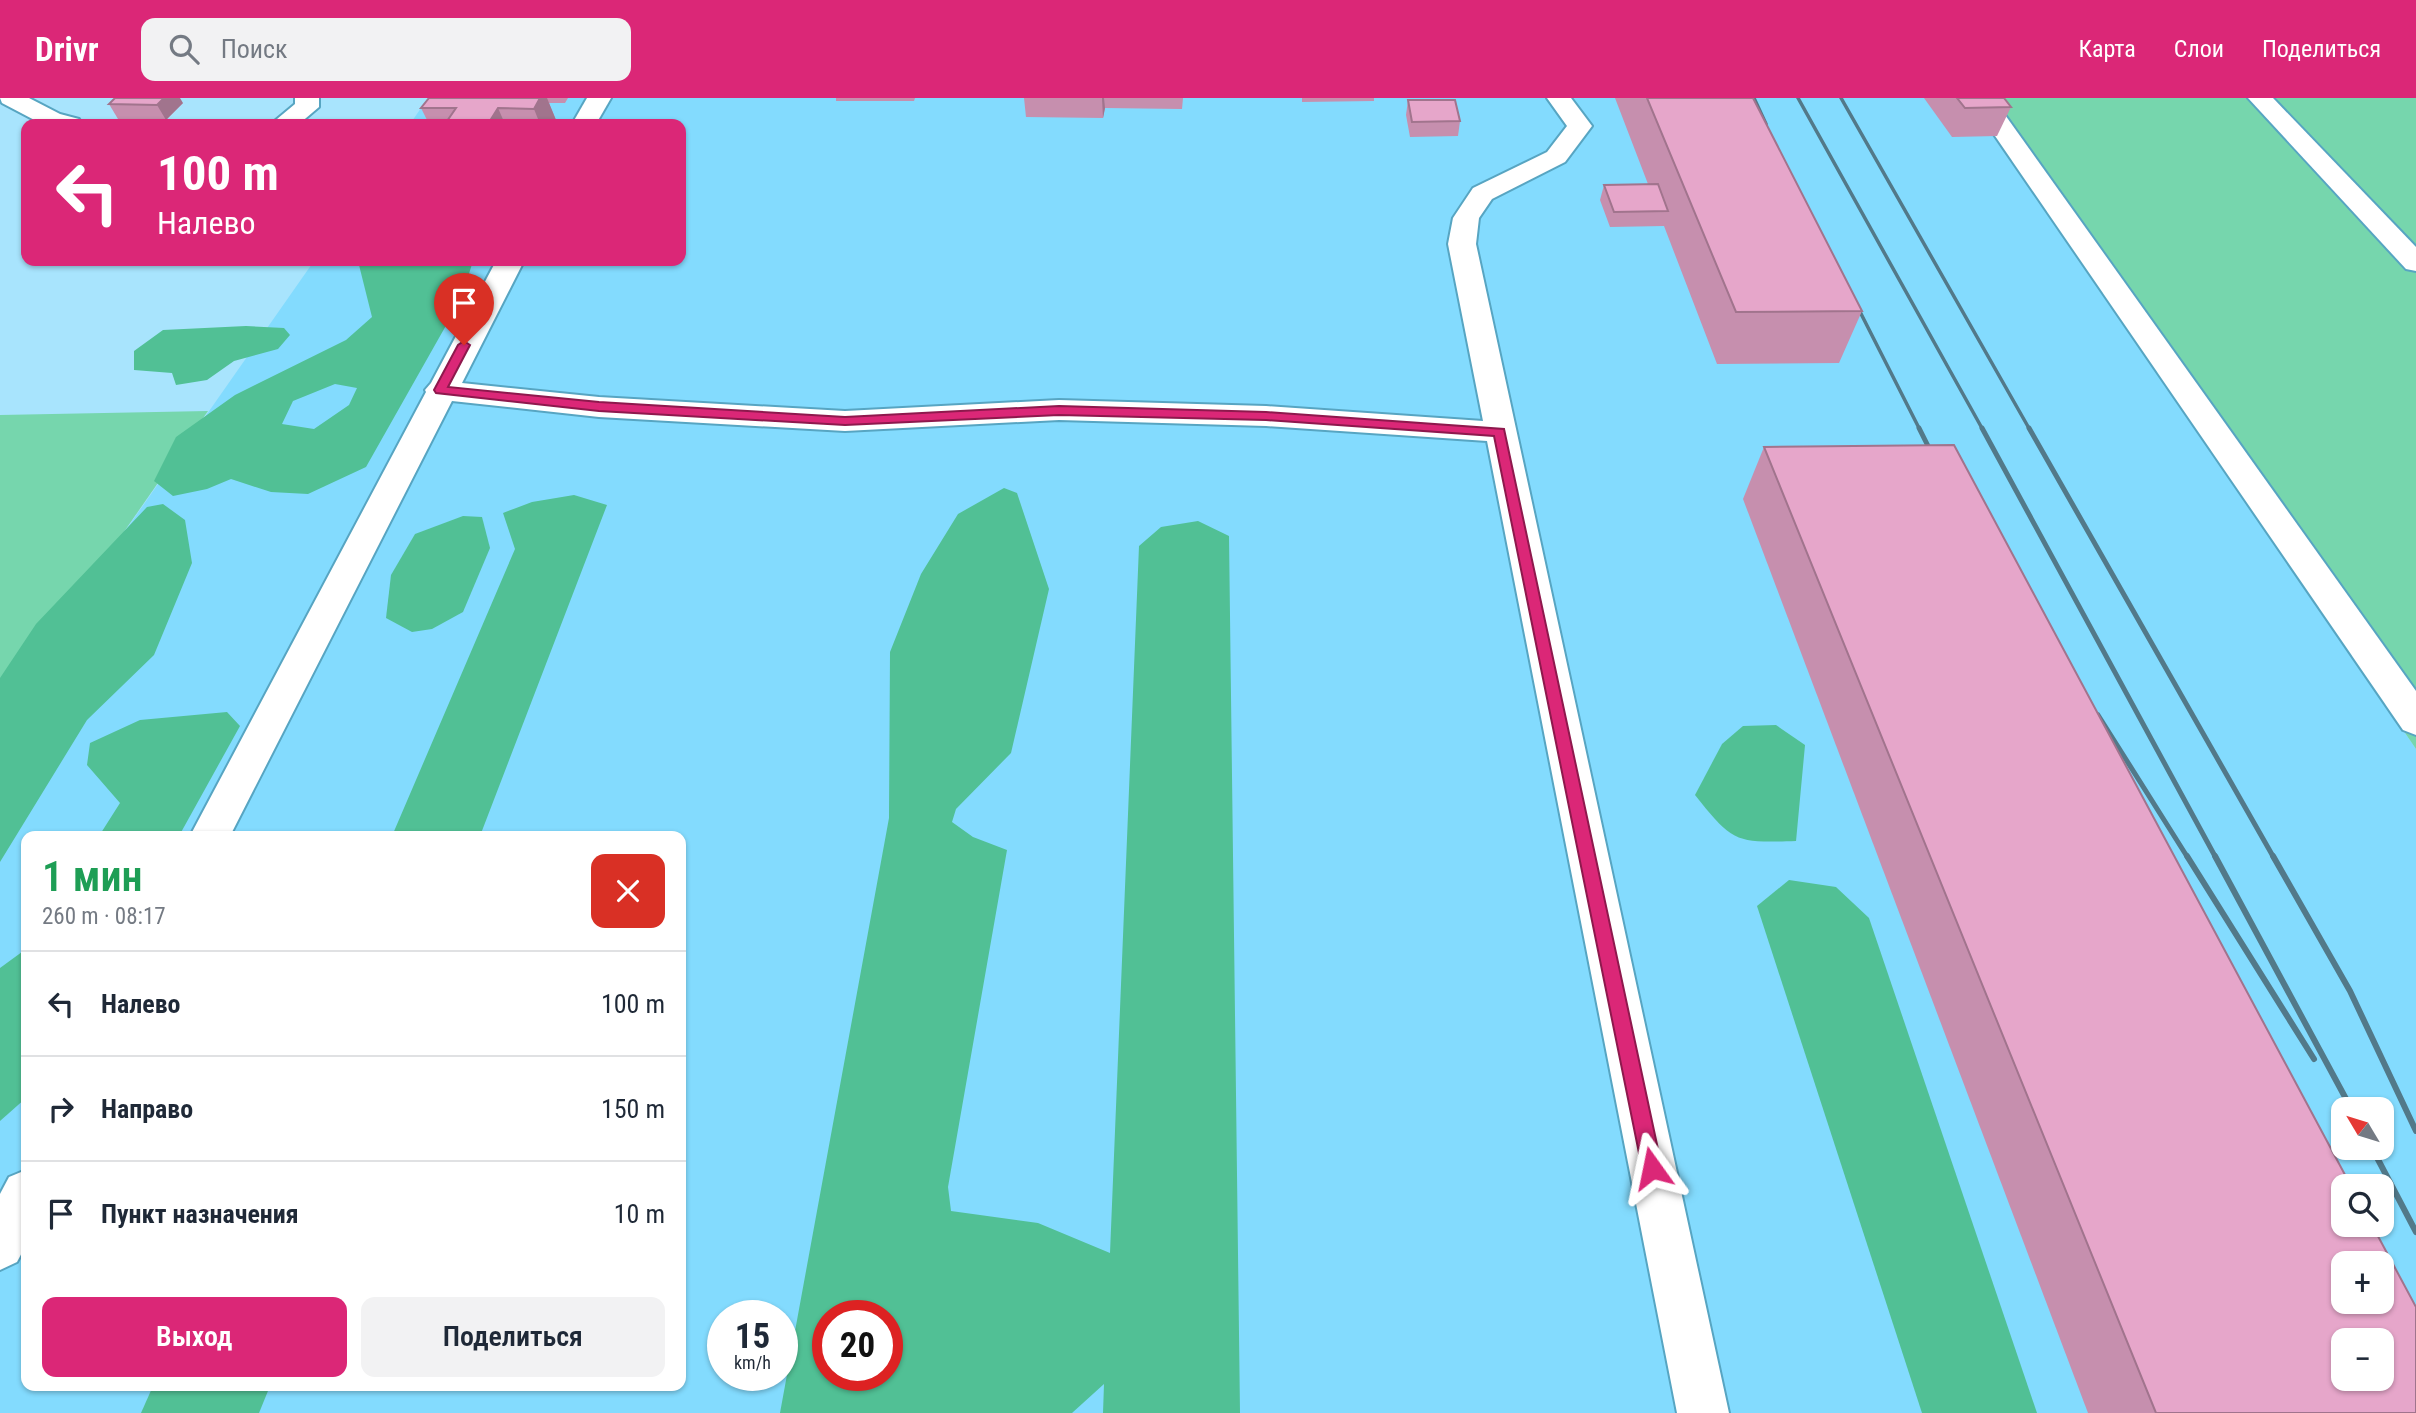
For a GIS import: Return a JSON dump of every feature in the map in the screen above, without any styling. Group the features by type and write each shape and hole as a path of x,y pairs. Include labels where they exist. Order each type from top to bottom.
{"street":[{"path":"10,98 51,119"},
{"path":"290,119 307,107 307,98"},
{"path":"587,119 599,98"},
{"path":"1559,98 1580,126 1556,157 1482,194 1466,218 1462,244 1703,1413"},
{"path":"1981,98 2416,720"},
{"path":"2260,98 2416,263"},
{"path":"213,831 440,390 507,266"},
{"path":"440,390 599,407 845,421 1059,410 1266,416 1499,432"},
{"path":"0,1245 21,1204"}],"shaded area":[{"path":"428,98 1969,98 2416,749 2416,1413 0,1413 0,710 311,266 686,266 686,119 413,119"}],"green space":[{"path":"1969,98 2416,98 2416,749 1997,136"},
{"path":"359,266 471,266 461,299 366,467 308,494 271,492 231,479 207,489 173,496 154,481 176,437 235,395 346,340 372,317","holes":["335,384 357,388 349,405 314,429 282,424 293,401"]},
{"path":"246,326 284,328 290,335 278,349 234,361 207,380 176,385 172,373 134,370 134,351 163,330"},
{"path":"208,411 0,710 0,415"},
{"path":"1004,488 1017,493 1049,589 1011,753 956,809 952,822 973,837 1007,850 948,1187 951,1211 1038,1223 1110,1253 1139,546 1161,527 1198,521 1229,536 1240,1413 1103,1413 1104,1384 1072,1413 780,1413 784,1391 798,1391 798,1315 889,818 890,652 921,574 958,514"},
{"path":"574,495 607,505 482,831 394,831 515,549 503,513 532,502"},
{"path":"163,504 185,520 192,563 154,655 87,720 0,862 0,678 36,624 147,507"},
{"path":"463,516 482,517 490,548 463,612 432,629 412,632 386,618 391,575 415,534"},
{"path":"227,712 240,726 182,831 102,831 120,803 87,765 90,743 140,720"},
{"path":"1776,725 1805,745 1796,841 1760,841 1737,837 1718,823 1695,795 1722,744 1743,726"},
{"path":"1789,880 1836,887 1869,918 2037,1413 1922,1413 1757,906"},
{"path":"21,953 21,1102 0,1121 0,968"},
{"path":"151,1391 268,1391 259,1413 141,1413"}],"building":[{"path":"115,98 164,98 157,105 109,104"},
{"path":"429,98 540,98 534,109 498,108 491,119 448,119 456,108 421,108"},
{"path":"1647,98 1753,98 1862,311 1736,312"},
{"path":"1957,98 2004,98 2011,107 1965,108"},
{"path":"1408,100 1455,100 1460,121 1412,122"},
{"path":"1658,184 1668,211 1614,212 1604,185"},
{"path":"1954,445 2331,1149 2331,1160 2337,1160 2345,1174 2331,1174 2331,1237 2378,1237 2386,1251 2331,1251 2331,1314 2394,1314 2394,1266 2416,1307 2416,1413 2156,1413 1764,447"}],"railway":[{"path":"1754,98 1766,124"},
{"path":"1798,98 1983,430"},
{"path":"1841,98 2030,430"},
{"path":"1852,296 1920,430"},
{"path":"1982,428 2216,858"},
{"path":"2029,428 2274,858"},
{"path":"1920,430 1936,462"},
{"path":"2098,715 2188,858"},
{"path":"2187,856 2314,1059"},
{"path":"2215,856 2345,1097"},
{"path":"2273,856 2350,991 2416,1131"},
{"path":"2378,1160 2416,1232"}],"route":[{"path":"464,345 440,390 599,407 845,421 1059,410 1266,416 1499,432 1652,1168"}]}
